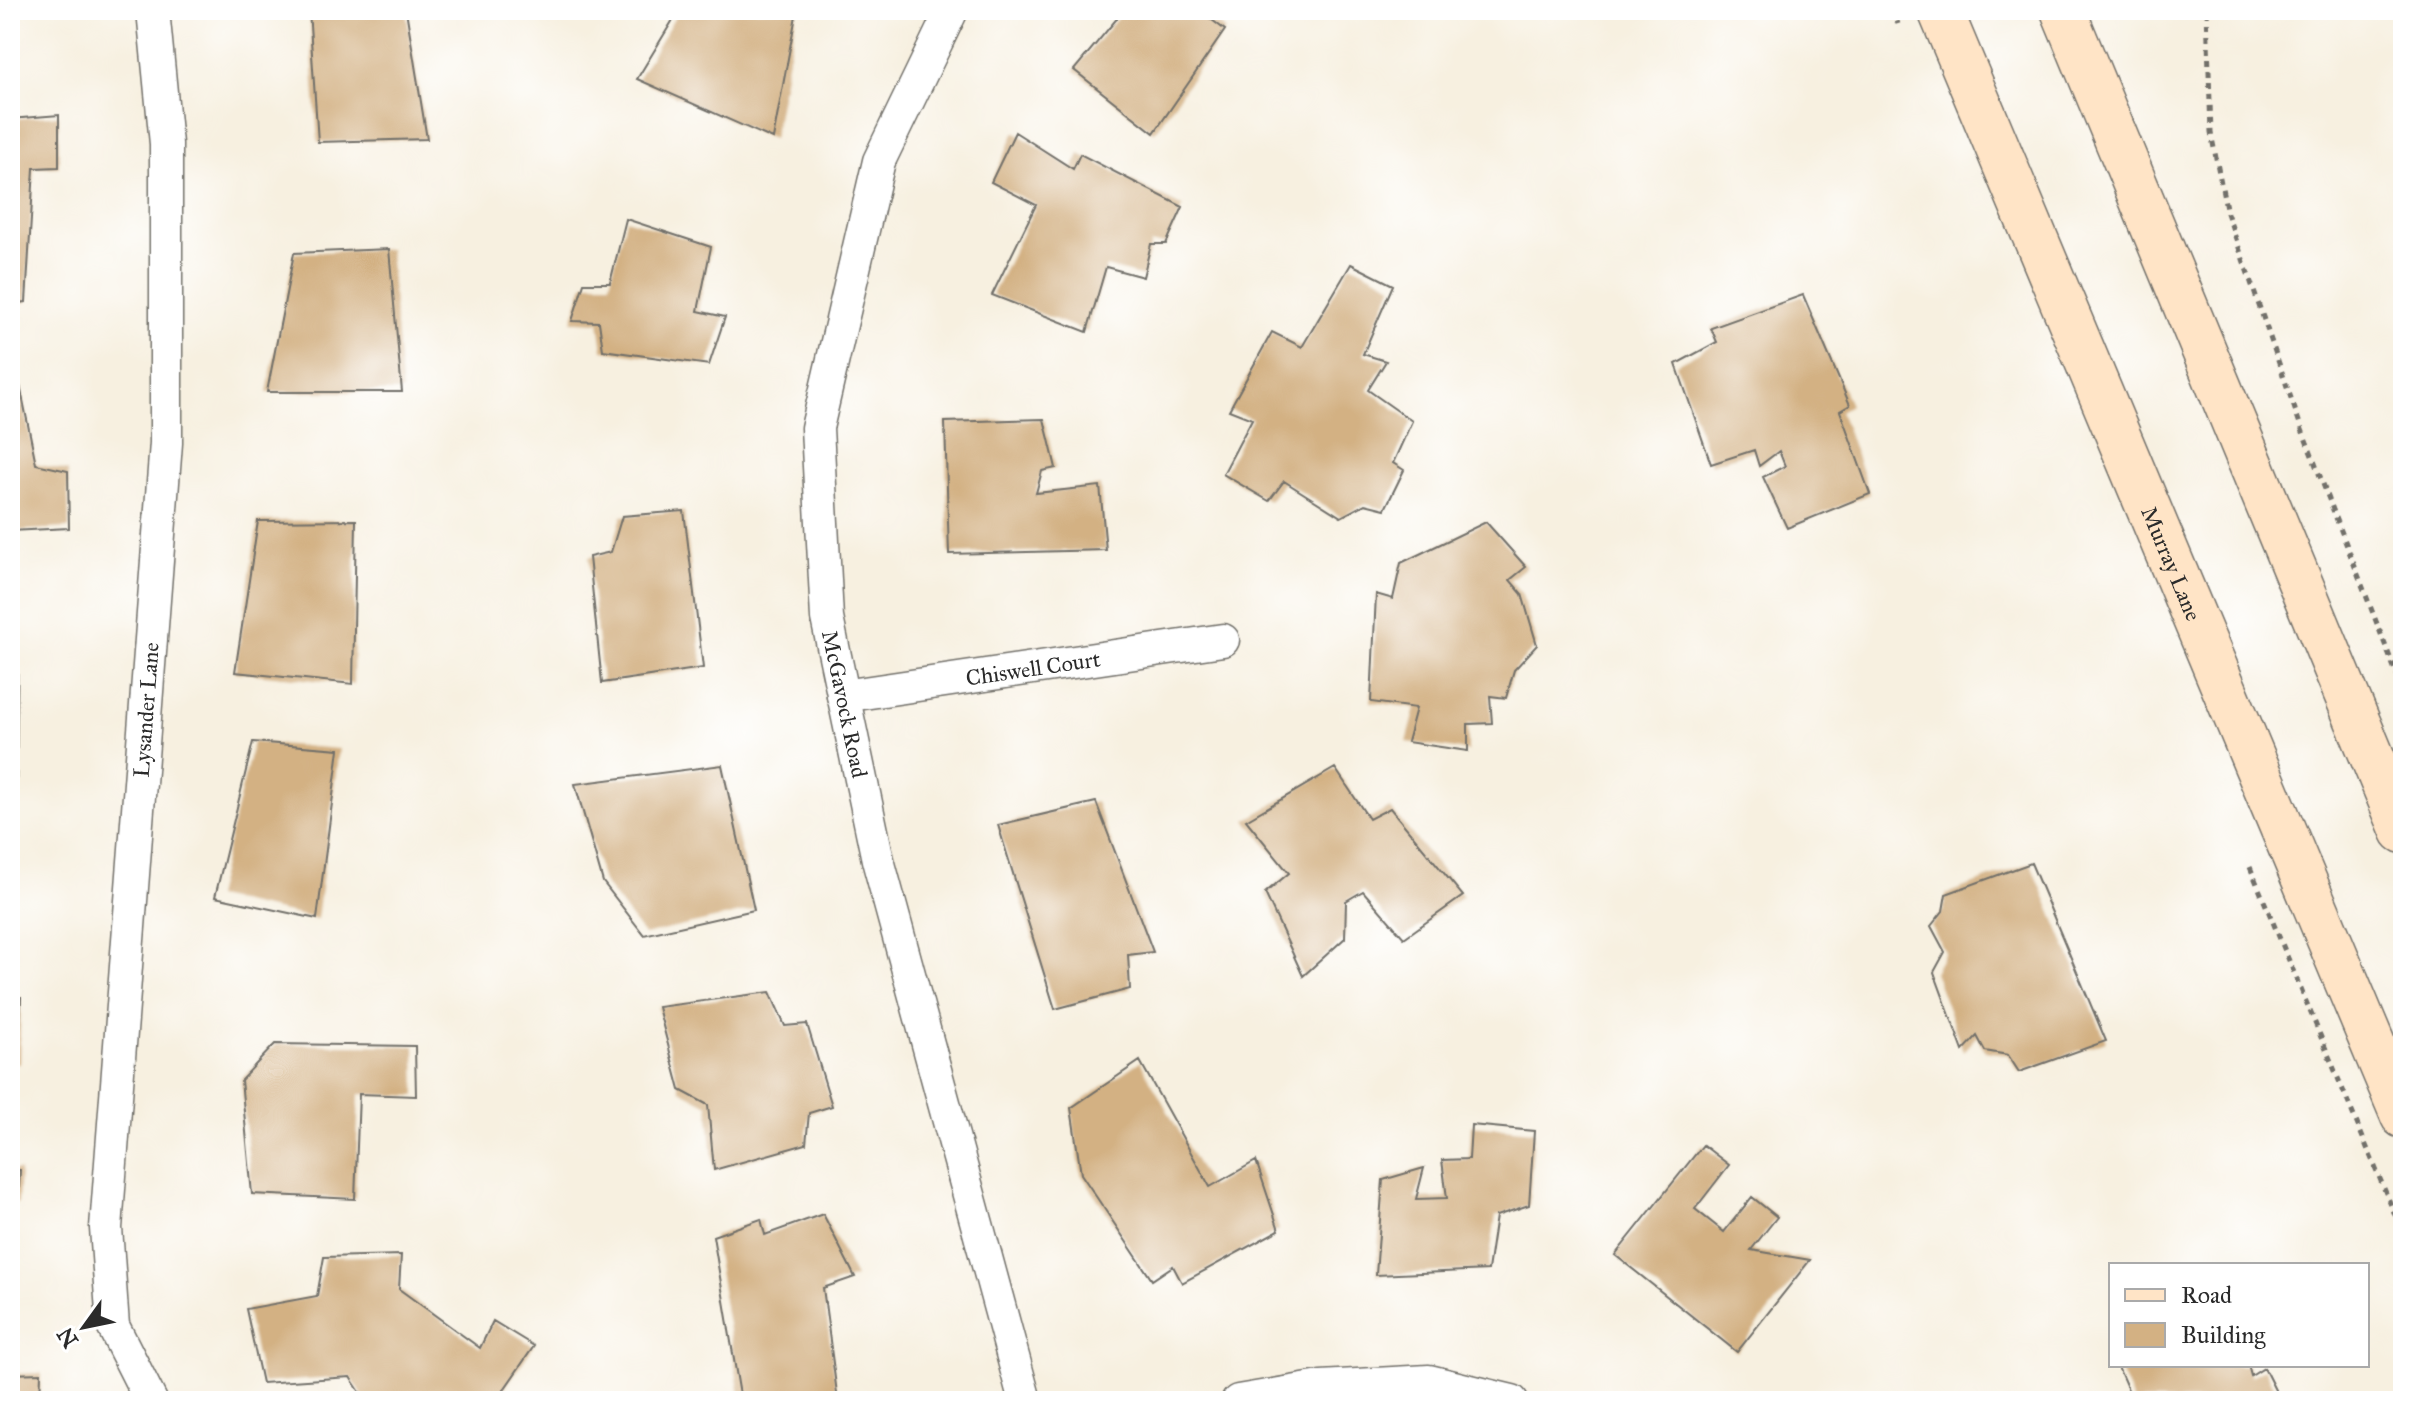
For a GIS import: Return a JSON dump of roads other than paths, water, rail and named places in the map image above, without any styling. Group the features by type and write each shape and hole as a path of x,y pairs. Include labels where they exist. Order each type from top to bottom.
{"main road":[{"name":"Murray Lane","path":"1940,10 2403,1116"},
{"path":"2063,10 2403,831"}],"street":[{"name":"Lysander Lane","path":"151,1401 113,1326 106,1228 166,443 166,144 153,10"},
{"name":"McGavock Road","path":"952,10 879,161 817,428 827,618 878,860 1025,1401"},
{"name":"Chiswell Court","path":"843,696 1223,640"},
{"path":"1238,1401 1321,1387 1429,1381 1512,1401"}]}
